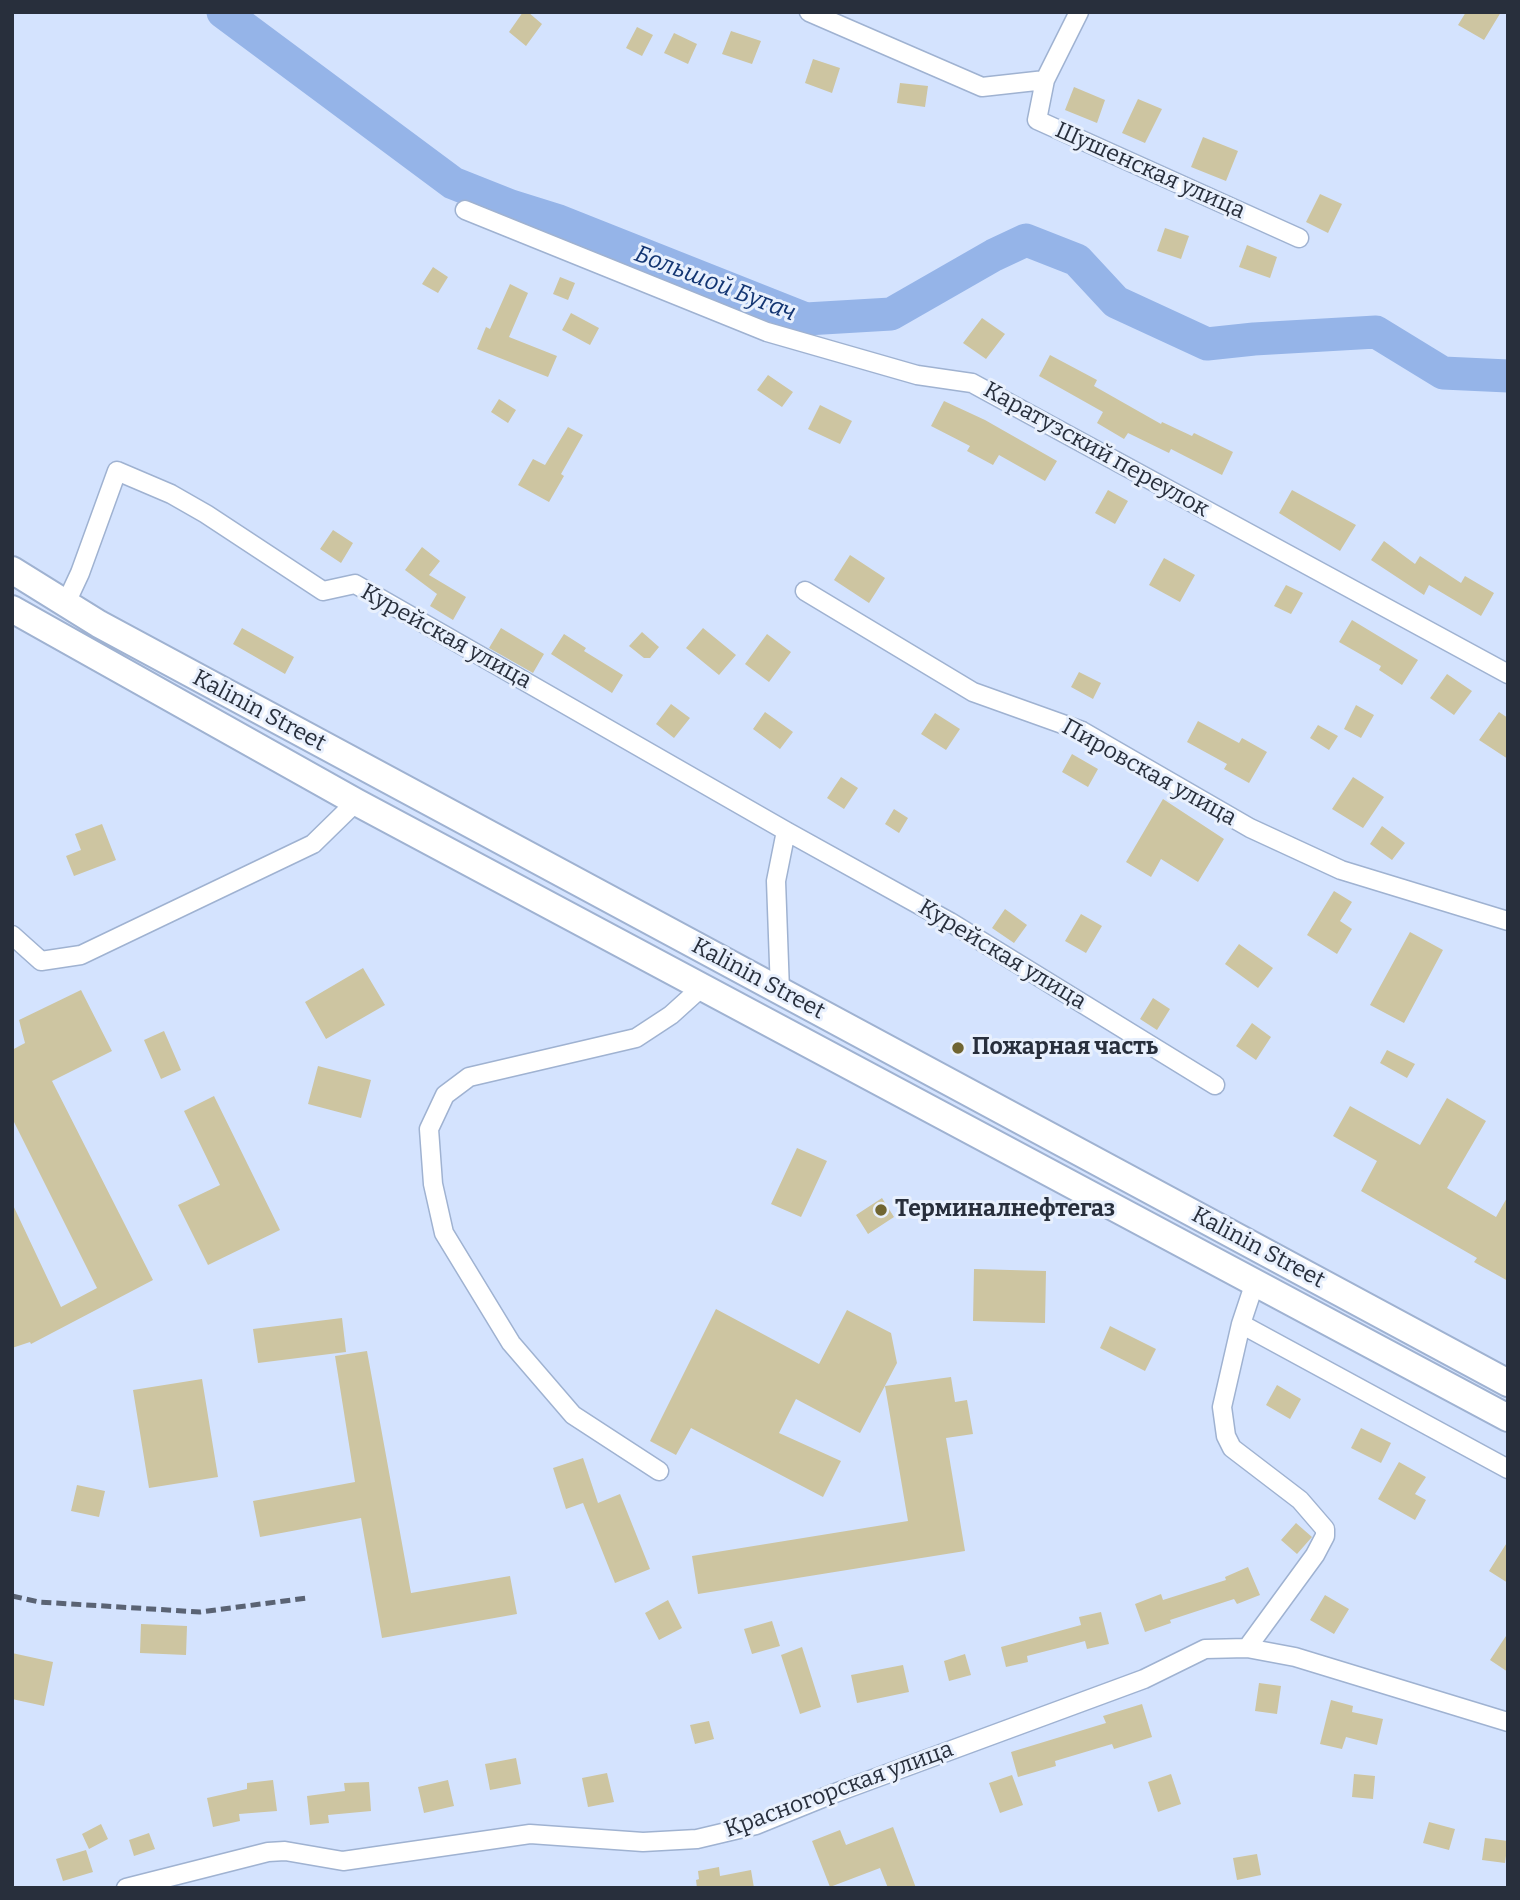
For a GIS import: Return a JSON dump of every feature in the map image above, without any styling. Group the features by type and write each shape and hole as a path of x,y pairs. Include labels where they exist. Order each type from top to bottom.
{"main road":[{"name":"Kalinin Street","path":"12,570 99,624 1508,1383"},
{"name":"Kalinin Street","path":"12,609 356,802 1508,1418"},
{"path":"977,1134 992,1105"},
{"path":"1081,1189 1097,1162"}],"street":[{"path":"809,12 982,87 1045,80 1079,12"},
{"name":"Шушенская улица","path":"1045,80 1037,120 1299,239"},
{"name":"Каратузский переулок","path":"465,210 767,332 917,375 972,383 1508,674"},
{"name":"Курейская улица","path":"65,603 80,573 117,471 170,494 323,591 355,584 950,922 1214,1085"},
{"name":"Пировская улица","path":"805,591 973,692 1082,731 1250,828 1341,870 1508,921"},
{"path":"12,935 41,961 80,955 313,844 356,802"},
{"path":"780,991 776,941 776,881 786,831"},
{"path":"659,1471 573,1415 511,1343 444,1233 433,1184 429,1129 445,1095 469,1077 636,1038 671,1015 702,987"},
{"path":"1247,1648 1315,1555 1325,1536 1325,1529 1300,1500 1232,1448 1226,1436 1222,1407 1241,1324 1255,1282"},
{"path":"1241,1324 1508,1469"},
{"name":"Красногорская улица","path":"126,1888 268,1852 285,1851 343,1861 530,1834 643,1842 697,1839 756,1825 835,1793 1144,1679 1205,1649 1247,1648 1295,1657 1508,1722"}],"building":[{"path":"523,12 528,12 542,24 526,46 509,32"},
{"path":"1466,12 1501,12 1484,40 1458,25"},
{"path":"637,27 653,35 642,56 626,48"},
{"path":"731,31 761,41 752,64 722,54"},
{"path":"674,33 697,44 688,64 664,53"},
{"path":"813,59 840,68 832,93 805,83"},
{"path":"900,83 928,86 925,107 897,103"},
{"path":"1074,87 1105,100 1097,123 1065,110"},
{"path":"1138,99 1162,109 1145,143 1122,133"},
{"path":"1203,137 1238,151 1226,181 1191,167"},
{"path":"1320,194 1342,204 1328,233 1306,222"},
{"path":"1165,228 1189,236 1181,259 1157,251"},
{"path":"1247,245 1277,257 1270,278 1239,267"},
{"path":"433,267 448,277 438,293 422,284"},
{"path":"560,277 575,283 568,300 553,294"},
{"path":"510,284 528,293 509,337 557,356 548,377 477,349 486,327 490,329"},
{"path":"571,313 599,328 590,345 562,330"},
{"path":"982,318 1005,334 986,359 963,343"},
{"path":"1050,355 1097,380 1094,386 1161,424 1162,422 1192,436 1194,433 1233,452 1222,475 1171,449 1169,453 1128,433 1124,439 1097,423 1103,412 1039,376"},
{"path":"768,375 793,392 782,407 757,390"},
{"path":"499,399 516,410 508,423 491,412"},
{"path":"944,401 985,420 1057,461 1045,481 999,455 993,465 967,451 970,446 931,426"},
{"path":"820,405 852,421 840,444 808,429"},
{"path":"568,427 583,435 549,502 518,485 533,459 545,465"},
{"path":"1108,490 1128,501 1115,524 1095,513"},
{"path":"1292,490 1356,525 1340,551 1279,513"},
{"path":"333,530 353,543 341,563 320,549"},
{"path":"1384,541 1415,564 1420,556 1461,583 1465,576 1494,593 1481,616 1429,585 1424,595 1371,560"},
{"path":"422,547 440,561 429,575 466,597 453,620 430,606 437,594 405,570"},
{"path":"850,555 885,578 869,603 834,580"},
{"path":"1164,558 1195,575 1180,602 1149,585"},
{"path":"1286,585 1303,593 1291,614 1274,606"},
{"path":"1352,620 1418,660 1402,685 1379,670 1381,666 1339,642"},
{"path":"242,628 294,657 285,674 233,644"},
{"path":"501,628 544,654 533,673 489,648"},
{"path":"703,628 736,655 719,675 686,648"},
{"path":"642,632 659,647 650,658 644,658 629,646"},
{"path":"564,634 586,648 584,651 623,675 612,693 551,654"},
{"path":"767,634 791,652 769,682 745,664"},
{"path":"1079,672 1101,683 1093,699 1071,687"},
{"path":"1447,674 1472,691 1454,715 1430,698"},
{"path":"671,704 690,718 674,738 656,724"},
{"path":"1356,705 1374,715 1361,738 1344,729"},
{"path":"765,712 793,732 780,749 753,729"},
{"path":"1499,712 1508,718 1508,759 1479,740"},
{"path":"935,713 960,729 946,750 921,734"},
{"path":"1198,721 1239,743 1242,738 1267,752 1249,783 1224,769 1227,764 1187,742"},
{"path":"1318,725 1338,736 1329,750 1310,738"},
{"path":"1072,754 1098,769 1088,787 1062,772"},
{"path":"841,777 858,788 844,809 827,798"},
{"path":"1353,777 1384,797 1363,828 1332,809"},
{"path":"1163,799 1224,839 1198,882 1161,859 1151,877 1126,862"},
{"path":"894,809 908,818 899,833 885,824"},
{"path":"102,824 116,860 74,876 66,856 81,850 75,834"},
{"path":"1382,826 1405,843 1392,860 1370,844"},
{"path":"1334,891 1352,902 1340,921 1352,929 1337,954 1307,935"},
{"path":"1005,909 1027,925 1014,943 992,928"},
{"path":"1081,914 1102,926 1086,953 1065,941"},
{"path":"1410,932 1443,950 1404,1023 1370,1005"},
{"path":"1239,944 1273,968 1258,988 1225,964"},
{"path":"363,968 385,1005 326,1039 305,1002"},
{"path":"81,990 112,1051 52,1081 153,1280 31,1344 30,1342 12,1348 12,1203 61,1307 97,1288 12,1118 12,1050 25,1043 19,1020"},
{"path":"1153,998 1170,1009 1157,1030 1140,1019"},
{"path":"1252,1023 1271,1037 1256,1060 1236,1046"},
{"path":"164,1031 181,1070 161,1079 144,1040"},
{"path":"1387,1050 1415,1064 1407,1078 1380,1063"},
{"path":"318,1066 371,1080 361,1118 308,1104"},
{"path":"214,1096 280,1230 208,1265 178,1205 220,1185 184,1111"},
{"path":"1447,1098 1486,1121 1447,1188 1496,1217 1508,1196 1508,1281 1474,1262 1477,1258 1361,1191 1377,1161 1333,1136 1350,1106 1420,1145"},
{"path":"797,1148 827,1161 801,1217 771,1204"},
{"path":"882,1198 894,1217 868,1234 856,1215"},
{"path":"974,1269 1046,1271 1045,1323 973,1321"},
{"path":"716,1309 819,1364 847,1310 891,1333 897,1363 860,1433 796,1399 779,1433 841,1461 823,1497 691,1428 676,1455 650,1441"},
{"path":"342,1318 346,1352 258,1363 253,1329"},
{"path":"1110,1326 1156,1349 1145,1371 1100,1348"},
{"path":"367,1351 411,1593 510,1576 517,1614 382,1638 361,1518 260,1537 253,1501 355,1482 335,1356"},
{"path":"951,1377 955,1402 967,1400 973,1434 946,1438 965,1551 698,1594 692,1556 908,1521 885,1386"},
{"path":"202,1379 218,1477 149,1488 133,1390"},
{"path":"1277,1385 1301,1399 1290,1419 1266,1405"},
{"path":"1361,1428 1391,1443 1381,1463 1351,1448"},
{"path":"583,1458 598,1503 620,1494 650,1569 615,1583 583,1503 566,1509 553,1468"},
{"path":"1399,1462 1426,1477 1415,1494 1426,1500 1415,1520 1378,1499"},
{"path":"77,1485 105,1491 99,1517 71,1511"},
{"path":"1296,1523 1312,1537 1297,1554 1281,1540"},
{"path":"1508,1541 1508,1583 1489,1571"},
{"path":"1248,1567 1260,1595 1237,1604 1234,1599 1170,1620 1171,1623 1145,1632 1135,1604 1161,1594 1163,1600 1226,1580 1225,1577"},
{"path":"1325,1595 1349,1609 1334,1634 1310,1620"},
{"path":"668,1600 682,1628 659,1640 645,1613"},
{"path":"1101,1612 1109,1644 1087,1649 1085,1641 1027,1656 1028,1662 1006,1667 1001,1647 1081,1625 1079,1617"},
{"path":"772,1621 780,1646 752,1654 744,1629"},
{"path":"141,1624 187,1626 186,1655 140,1653"},
{"path":"1508,1633 1508,1672 1490,1660"},
{"path":"802,1647 821,1707 800,1714 781,1655"},
{"path":"12,1653 53,1662 44,1706 12,1699"},
{"path":"965,1654 971,1675 949,1681 944,1661"},
{"path":"903,1665 909,1692 857,1703 851,1675"},
{"path":"1259,1683 1281,1686 1277,1714 1255,1711"},
{"path":"1331,1700 1353,1706 1352,1712 1383,1719 1377,1745 1346,1737 1342,1749 1320,1744"},
{"path":"1142,1704 1152,1737 1114,1749 1112,1744 1055,1761 1056,1766 1018,1777 1011,1752 1106,1723 1103,1716"},
{"path":"709,1721 714,1739 695,1744 690,1725"},
{"path":"516,1758 521,1784 490,1790 485,1764"},
{"path":"607,1773 614,1802 588,1807 582,1778"},
{"path":"1171,1774 1181,1804 1158,1812 1148,1782"},
{"path":"1354,1774 1375,1776 1373,1799 1352,1797"},
{"path":"1012,1775 1023,1805 1000,1813 989,1783"},
{"path":"273,1780 277,1811 239,1814 240,1821 213,1827 207,1798 247,1789 247,1783"},
{"path":"448,1780 454,1806 424,1813 418,1787"},
{"path":"369,1782 371,1811 328,1815 329,1823 310,1825 307,1796 345,1791 344,1783"},
{"path":"1429,1822 1455,1829 1449,1850 1423,1843"},
{"path":"101,1824 108,1839 89,1849 82,1834"},
{"path":"893,1827 916,1888 888,1888 880,1868 830,1887 812,1841 840,1830 846,1845"},
{"path":"149,1833 155,1849 134,1856 129,1840"},
{"path":"1485,1838 1508,1841 1505,1863 1482,1860"},
{"path":"86,1850 93,1872 63,1881 56,1859"},
{"path":"1257,1854 1261,1875 1237,1880 1233,1858"},
{"path":"719,1867 720,1876 751,1870 754,1888 697,1888 698,1871"}],"waterway":[{"name":"Большой Бугач","path":"223,12 453,183 559,221 806,319 891,314 994,255 1026,240 1077,260 1116,302 1207,344 1376,332 1443,373 1508,376"}],"railway":[{"path":"12,1596 39,1602 200,1612 307,1598"}],"place":[{"name":"Пожарная часть","path":"958,1048"},
{"name":"Терминалнефтегаз","path":"881,1210"}]}
